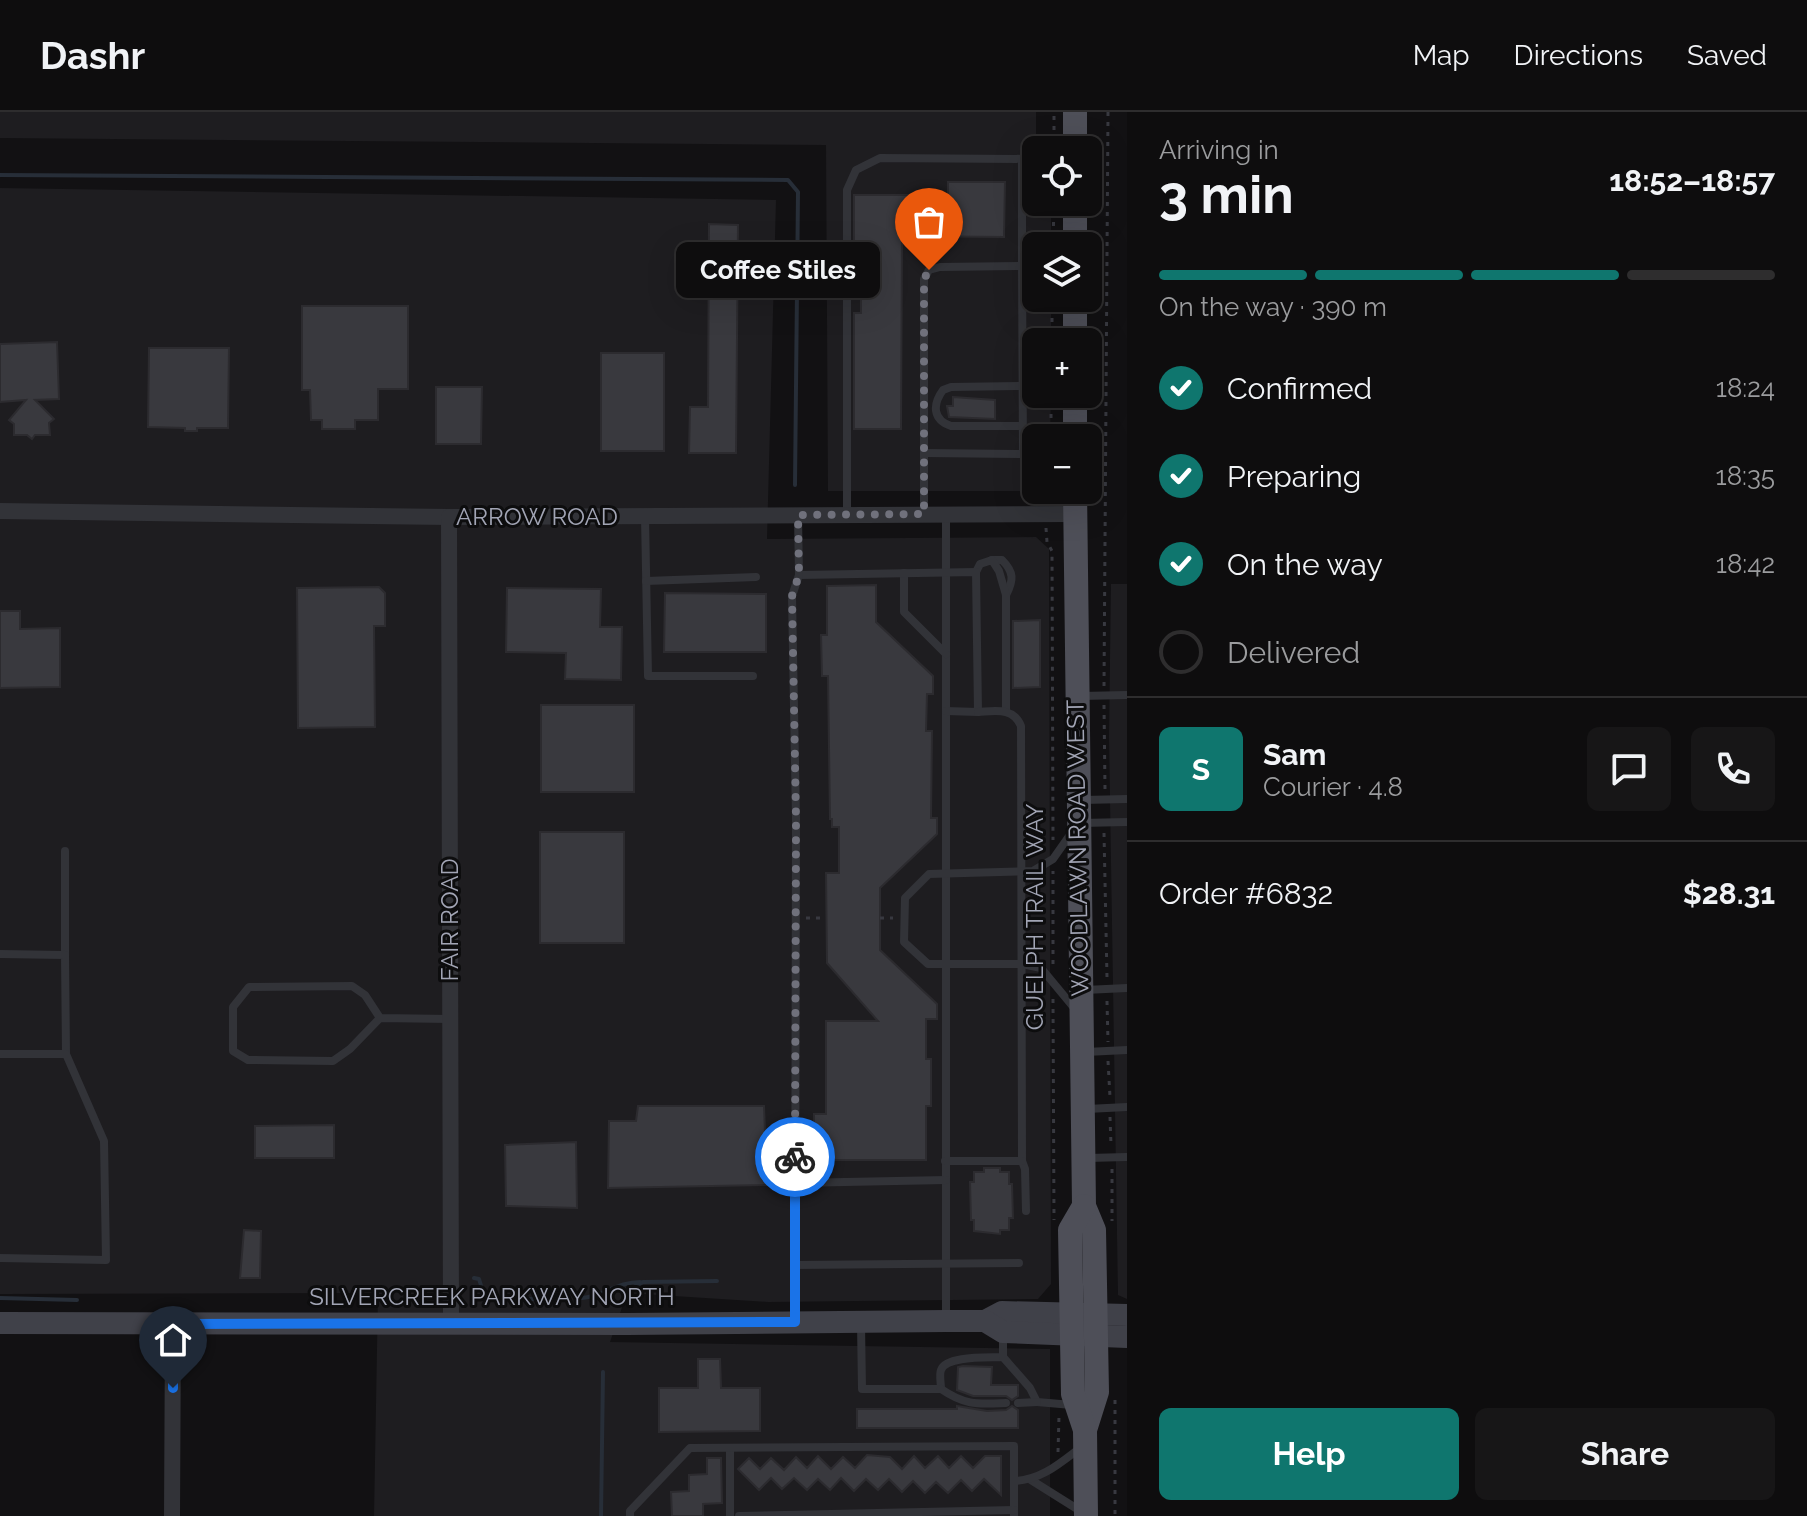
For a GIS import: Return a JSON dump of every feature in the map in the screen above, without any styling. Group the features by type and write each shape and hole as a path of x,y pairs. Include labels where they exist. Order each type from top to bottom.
{"main road":[{"path":"1075,112 1075,136"},
{"name":"WOODLAWN ROAD WEST","path":"1074,504 1084,1206 1070,1230 1097,1392 1085,1437 1086,1515"},
{"name":"SILVERCREEK PARKWAY NORTH","path":"0,1323 946,1321 994,1327 1002,1312 1084,1324 1127,1337"},
{"name":"SILVERCREEK PARKWAY NORTH","path":"1084,1324 1127,1315"},
{"name":"WOODLAWN ROAD WEST","path":"1084,1324 1073,1394 1068,1405 1085,1437"}],"street":[{"name":"ARROW ROAD","path":"0,511 449,517 847,515 946,514 1053,504"},
{"name":"FAIR ROAD","path":"449,517 451,1324"},
{"path":"172,1516 173,1324"}],"lane":[{"path":"847,515 847,190 856,170 880,158 1022,159"},
{"path":"924,514 924,279 929,270 940,267 1022,266"},
{"path":"1022,386 951,387 943,390 935,406 942,423 951,426 1022,426"},
{"path":"925,453 1022,454"},
{"path":"946,514 946,1321"},
{"path":"795,1322 792,596 799,575 798,515"},
{"path":"645,516 648,676 753,676"},
{"path":"978,712 976,572 980,564 992,560 999,571 1006,595 1006,711"},
{"path":"799,575 976,572"},
{"path":"904,573 904,612 946,654"},
{"path":"646,581 756,577"},
{"path":"1077,697 1127,695"},
{"path":"946,711 1006,711 1014,715 1021,726 1022,1161 1026,1211"},
{"path":"1080,1016 1041,968 1022,964 928,964 904,942 905,898 929,874 1033,871 1053,859 1078,811 1127,799"},
{"path":"1078,811 1127,822"},
{"path":"0,1258 106,1260 104,1141 66,1054 65,851"},
{"path":"0,954 65,955"},
{"path":"380,1018 365,995 352,986 249,987 233,1007 233,1051 248,1060 333,1061 350,1049 380,1018 451,1019"},
{"path":"1080,990 1127,988"},
{"path":"1081,1052 1127,1050"},
{"path":"0,1054 66,1054"},
{"path":"1082,1109 1127,1107"},
{"path":"1083,1158 1127,1157"},
{"path":"945,1161 1022,1161"},
{"path":"795,1183 946,1180"},
{"path":"794,1265 1019,1263"},
{"path":"861,1321 862,1389 941,1389 971,1404 1006,1403"},
{"path":"994,1327 1003,1357 1030,1388 1037,1402"},
{"path":"941,1389 940,1371 951,1360 1003,1357"},
{"path":"1018,1403 1068,1405"},
{"path":"1014,1481 1031,1480 1057,1465 1085,1437"},
{"path":"630,1516 630,1511 690,1448 1014,1446 1014,1513 739,1516"},
{"path":"730,1448 730,1516"},
{"path":"1031,1480 1086,1515"}],"path":[{"path":"1054,112 1054,136"},
{"name":"GUELPH TRAIL WAY","path":"1047,542 1052,551 1054,1219"},
{"path":"795,918 826,918"},
{"path":"1057,1465 1068,1405"}],"shaded area":[{"path":"0,112 1036,112 1036,136 1022,136 1022,216 1051,216 1051,232 1022,232 1022,312 1051,312 1051,328 1022,328 1022,408 1051,408 1050,424 1022,424 1022,491 828,491 826,145 0,138"},
{"path":"0,188 776,200 767,539 1036,537 1049,549 1051,1284 1038,1299 768,1302 627,1293 610,1342 1050,1349 1050,1516 374,1516 378,1293 0,1294"},
{"path":"1111,584 1127,584 1127,1299 1118,1295 1109,737"}],"building":[{"path":"948,182 1005,182 1004,237 902,236 901,429 854,429 854,313 861,313 861,249 854,249 854,195 948,195"},
{"path":"709,224 738,225 736,453 689,453 690,407 708,407"},
{"path":"302,306 408,306 408,389 378,389 378,420 355,420 355,429 322,429 322,420 311,420 310,390 302,390"},
{"path":"57,342 59,399 35,400 54,419 49,423 50,435 35,435 32,439 27,435 14,435 14,424 9,420 26,400 0,402 0,344"},
{"path":"149,348 229,348 228,428 185,431 185,428 148,427"},
{"path":"601,353 664,353 664,451 601,451"},
{"path":"436,387 482,387 481,444 436,444"},
{"path":"953,397 995,400 995,419 949,417 947,406 953,406"},
{"path":"876,585 876,622 933,676 933,694 927,694 926,731 932,731 931,818 937,818 937,834 880,888 880,950 937,1004 937,1019 926,1019 926,1059 931,1059 931,1106 926,1106 926,1160 813,1160 814,1114 826,1114 826,1021 878,1021 827,963 826,873 839,873 839,827 832,827 830,819 828,676 822,676 821,635 827,635 827,586"},
{"path":"379,587 385,593 385,626 374,626 375,727 298,728 297,588"},
{"path":"507,588 601,589 600,627 622,627 621,680 565,679 566,653 506,652"},
{"path":"665,593 766,594 766,652 664,652"},
{"path":"0,611 20,611 20,629 60,628 60,687 0,688"},
{"path":"1040,620 1040,687 1013,688 1013,621"},
{"path":"541,705 634,705 634,792 541,792"},
{"path":"540,832 624,832 624,943 540,943"},
{"path":"638,1106 764,1106 767,1185 608,1188 609,1121 636,1121"},
{"path":"334,1125 334,1158 255,1158 255,1126"},
{"path":"576,1142 577,1208 506,1206 505,1145"},
{"path":"984,1168 1000,1168 1000,1172 1009,1172 1009,1184 1012,1184 1013,1218 1009,1218 1009,1230 1000,1230 1000,1234 974,1231 974,1220 971,1220 970,1182 974,1182 974,1172 984,1172"},
{"path":"244,1230 261,1231 260,1278 240,1278"},
{"path":"698,1359 720,1359 721,1388 760,1388 760,1431 659,1432 659,1388 698,1388"},
{"path":"958,1367 992,1367 991,1385 1018,1385 1018,1396 1012,1400 1006,1396 973,1396 957,1390"},
{"path":"957,1406 987,1411 1006,1410 1012,1406 1018,1410 1018,1428 857,1428 857,1409 957,1409"},
{"path":"867,1455 890,1457 902,1469 914,1456 925,1468 938,1456 949,1468 961,1456 973,1468 985,1456 1001,1456 1001,1495 984,1479 972,1491 961,1480 948,1493 936,1482 925,1493 913,1481 902,1492 889,1479 878,1490 866,1479 854,1491 841,1478 830,1490 818,1479 807,1490 794,1478 782,1489 771,1478 759,1490 738,1469 749,1458 760,1469 771,1458 784,1470 796,1457 807,1468 818,1456 831,1469 843,1457 855,1468"},
{"path":"707,1458 721,1458 722,1503 703,1504 703,1516 672,1516 671,1492 689,1491 689,1475 707,1474"}],"waterway":[{"path":"0,175 788,180 798,192 795,485"},
{"path":"474,1278 479,1279 484,1295 494,1299 547,1299"},
{"path":"624,1292 643,1282 717,1281"},
{"path":"582,1298 640,1282"},
{"path":"0,1298 77,1300"},
{"path":"601,1516 603,1372"}],"way so far":[{"path":"795,1157 796,818 792,596 799,575 798,515 924,514 924,279 929,270"}],"place":[{"name":"Coffee Stiles","path":"929,270"}],"route":[{"path":"173,1388 173,1324 795,1322 795,1157"}]}
